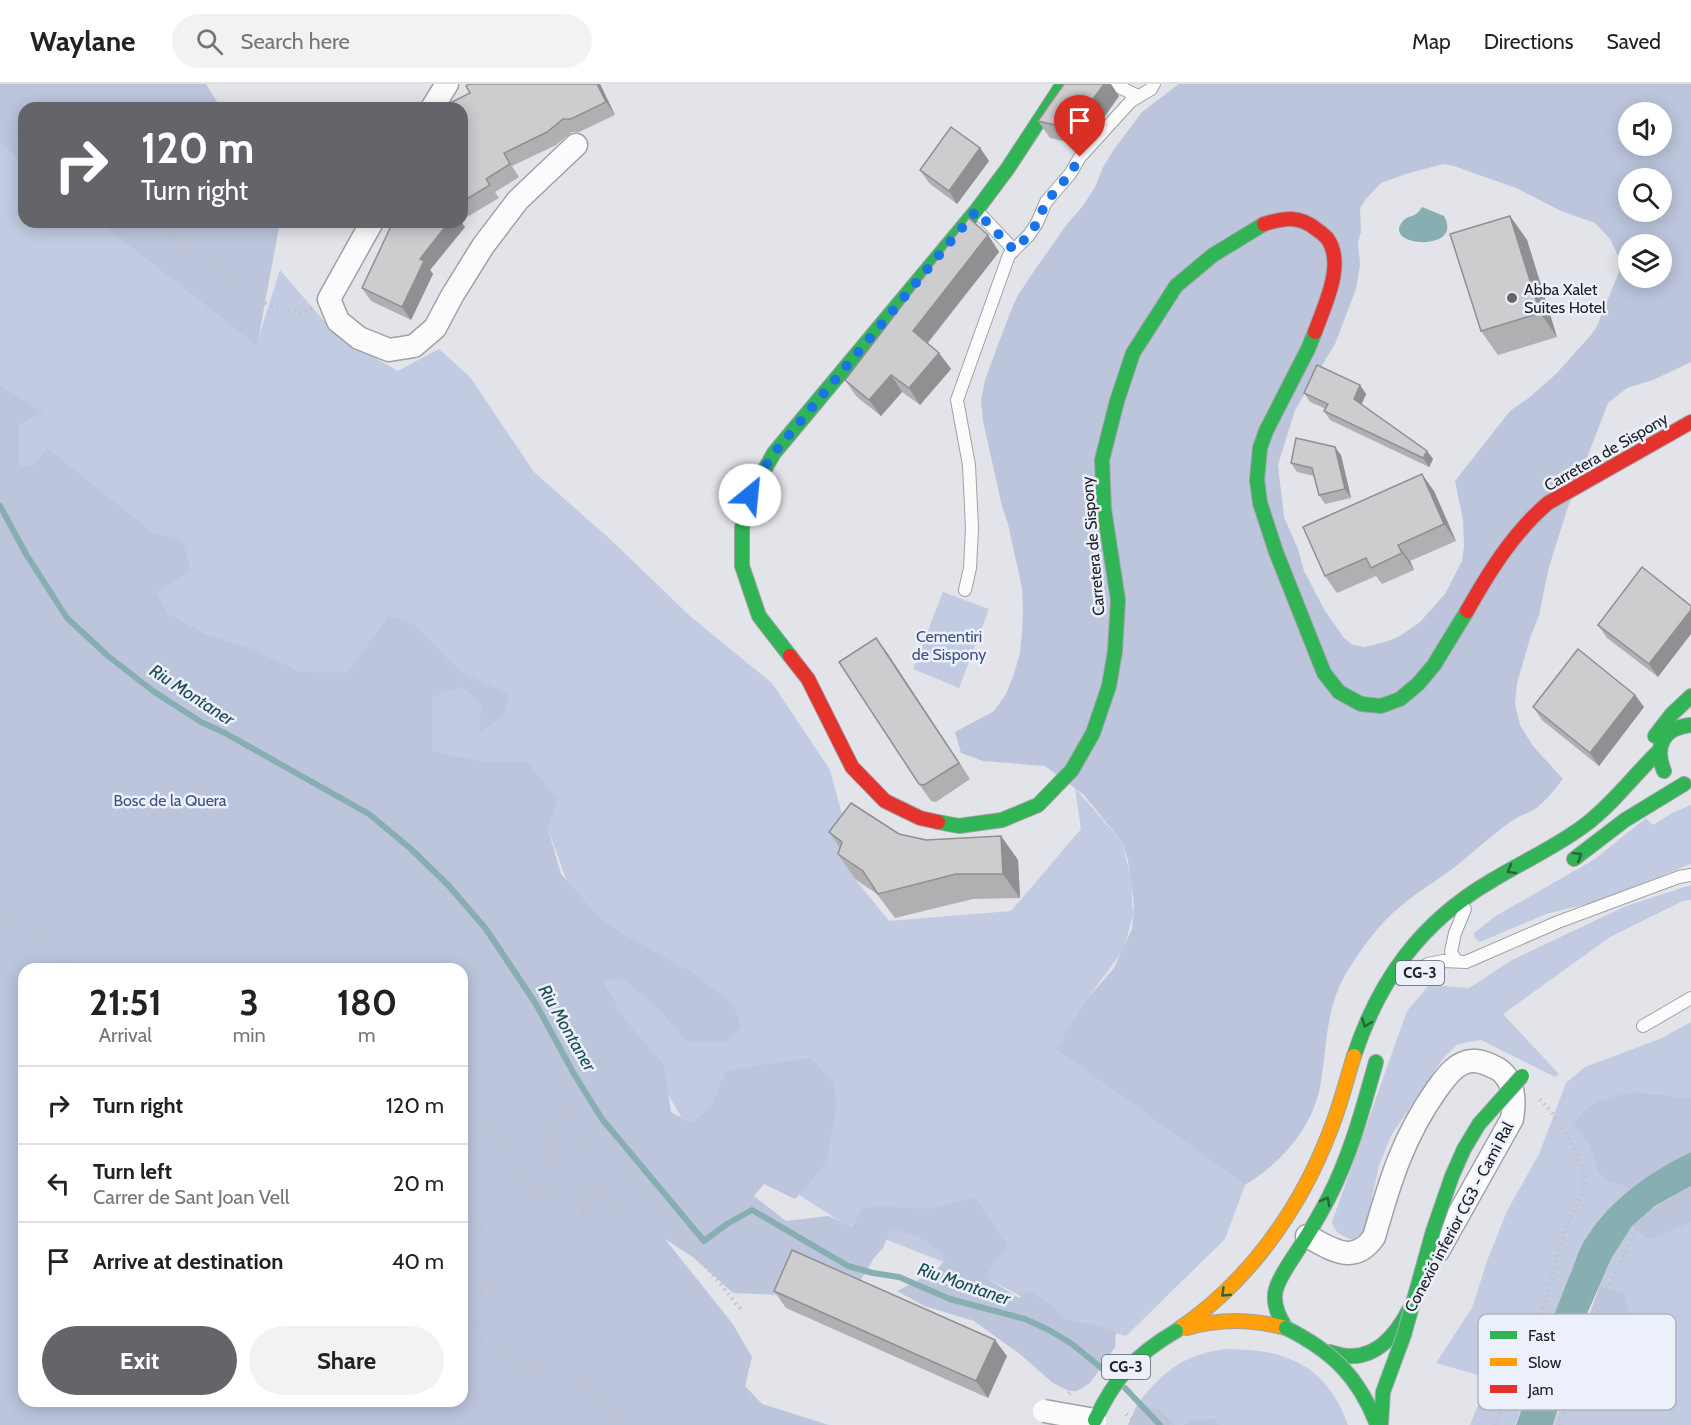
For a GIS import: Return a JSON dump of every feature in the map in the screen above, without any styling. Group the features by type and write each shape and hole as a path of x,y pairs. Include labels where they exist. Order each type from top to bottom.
{"main road":[{"name":"Carretera de Sispony","path":"1063,84 1008,168 976,211 774,453 750,495 742,528 742,566 759,616 808,679 852,767 885,801 920,818 959,826 1002,820 1038,805 1072,770 1093,733 1109,686 1115,651 1118,600 1104,509 1102,460 1117,401 1133,354 1176,286 1213,255 1261,225 1294,218 1307,221 1327,238 1333,254 1334,273 1330,291 1308,349 1266,431 1260,448 1257,480 1260,503 1276,552 1324,673 1333,687 1353,701 1374,706 1389,704 1403,698 1437,660 1483,583 1513,540 1538,511 1618,462 1691,422"},
{"name":"CG-3","path":"1638,770 1651,741 1672,714 1691,696"},
{"name":"CG-3","path":"1095,1422 1108,1392 1126,1367 1149,1346 1210,1308 1229,1290 1263,1249 1296,1203 1330,1134 1356,1049 1378,996 1395,969 1436,921 1472,893 1580,828 1617,795 1638,770 1659,751 1661,741 1667,734 1675,728 1688,725 1691,705"},
{"path":"1659,751 1659,760 1668,776 1688,784"},
{"path":"1563,865 1659,798 1688,784"},
{"name":"CG-3","path":"1406,992 1455,933 1477,914"},
{"path":"1286,1328 1275,1305 1276,1291 1343,1166 1357,1128 1380,1049"},
{"path":"1379,1425 1383,1392 1404,1335 1443,1201 1464,1149 1479,1124 1522,1076"},
{"path":"1329,1352 1351,1356 1367,1354 1386,1342 1401,1326 1412,1306"},
{"name":"CG-3","path":"1176,1331 1206,1321 1233,1318 1260,1321 1286,1328 1309,1338 1346,1368 1360,1387 1379,1425"}],"street":[{"path":"436,102 447,84"},
{"path":"369,228 328,299 338,321 359,338 389,350 414,346 435,328 483,246 518,200 576,145"},
{"name":"Conexió inferior CG3 - Cami Ral","path":"1307,1236 1341,1253 1364,1249 1374,1237 1386,1193 1405,1142 1426,1105 1448,1074 1461,1064 1473,1060 1500,1071 1509,1081 1515,1101 1512,1119 1427,1272 1391,1352 1366,1425"},
{"path":"1044,1412 1095,1422"}],"lane":[{"path":"1113,84 1138,96"},
{"path":"965,591 970,568 970,486 969,465 957,400 1009,255 1029,235 1046,202 1070,174 1080,157 1131,101 1151,89 1154,84"},
{"path":"976,211 1014,250"},
{"path":"1378,996 1402,978 1428,964 1466,962 1558,922 1679,877 1691,875"},
{"path":"1456,961 1451,952 1455,933 1472,893"},
{"path":"1643,1026 1691,998"}],"path":[{"path":"0,90 18,107"},
{"path":"163,228 191,250 217,263 234,276 251,295 274,307 300,314 328,299"},
{"path":"0,920 28,929 64,963"},
{"path":"1534,1095 1556,1115 1583,1171 1585,1185 1566,1226 1539,1314"},
{"path":"468,1112 500,1136 536,1200 554,1185 547,1149 564,1112 583,1140 582,1215 596,1190 618,1204 634,1178 743,1312"},
{"path":"1595,1314 1638,1229 1660,1210 1691,1193"},
{"path":"468,1207 480,1222 468,1255 472,1276 489,1284 468,1300"},
{"path":"468,1316 486,1347 529,1369 576,1380 624,1425"},
{"path":"1495,1425 1500,1410"},
{"path":"1559,1425 1564,1410"}],"green space":[{"path":"0,84 206,84 217,102 18,102 18,158 0,144"},
{"path":"1179,84 1691,84 1691,362 1653,380 1627,388 1608,403 1568,507 1549,567 1539,615 1517,683 1515,704 1520,725 1533,746 1563,779 1539,806 1507,824 1454,867 1409,899 1372,936 1347,972 1335,998 1328,1026 1321,1082 1304,1128 1272,1166 1245,1185 1055,1049 1087,999 1114,968 1132,929 1134,905 1128,860 1122,842 1084,795 1045,766 983,761 961,753 955,732 994,711 1006,694 1020,653 1022,632 1022,588 983,421 981,400 985,380 1017,297 1067,224 1083,206 1115,148 1142,112","holes":["1443,164 1516,188 1561,211 1595,223 1610,239 1618,256 1618,234 1672,234 1672,288 1618,288 1618,274 1597,326 1591,335 1556,374 1510,411 1455,481 1463,520 1464,546 1462,561 1445,594 1420,622 1400,636 1365,647 1353,645 1344,638 1325,611 1304,571 1298,549 1284,517 1278,465 1295,410 1335,344 1356,289 1360,265 1358,242 1361,232 1360,208 1381,183"]},
{"path":"0,144 18,158 18,228 107,228 256,345 280,270 337,336 398,371 439,349 470,377 534,472 611,540 691,617 772,683 830,770 847,833 855,879 889,921 1011,911 1081,829 1075,788 1122,842 1131,878 1133,915 1124,949 1087,999 1055,1049 1245,1185 1225,1239 1126,1336 1064,1319 992,1281 839,1221 681,1117 603,981 548,829 432,751 167,613 19,467 0,440"},
{"path":"107,228 279,228 257,346"},
{"name":"Bosc de la Quera","path":"0,385 44,413 19,424 19,467 33,466 47,448 153,533 182,539 191,571 156,592 167,613 209,635 248,648 301,672 348,673 388,616 414,624 459,671 509,695 504,714 480,733 481,703 462,687 432,697 432,751 487,763 526,761 557,798 548,829 561,874 601,919 690,971 734,1005 741,1027 727,1042 686,1042 663,1013 624,979 603,981 627,1022 664,1065 671,1112 692,1123 711,1107 725,1072 760,1065 812,1058 834,1085 836,1109 827,1160 795,1199 764,1184 754,1196 786,1221 828,1216 853,1227 861,1209 873,1206 929,1209 975,1197 1007,1246 985,1277 1019,1298 1030,1291 1049,1303 1064,1319 1100,1326 1116,1332 1115,1347 1090,1383 1077,1391 1069,1391 1053,1383 1021,1355 974,1321 924,1306 897,1291 936,1271 946,1258 923,1239 891,1228 883,1248 861,1280 861,1298 733,1293 694,1258 665,1239 732,1323 752,1357 745,1386 762,1404 829,1425 0,1425"},
{"name":"Cementiri de Sispony","path":"943,592 989,609 959,688 913,669"},
{"path":"1691,805 1691,864 1595,902 1546,914 1480,942 1475,938 1474,933 1494,917 1595,859 1646,818 1653,825"},
{"path":"1691,885 1691,900 1683,901 1610,937 1503,1014 1559,1074 1555,1077 1481,1040 1458,1044 1444,1057 1392,1134 1379,1165 1363,1232 1353,1240 1337,1232 1332,1222 1407,1011 1429,985 1469,988 1512,960 1626,906"},
{"path":"1691,1022 1691,1098 1637,1092 1574,1126 1590,1148 1597,1172 1608,1182 1632,1189 1601,1217 1586,1237 1555,1314 1478,1314 1478,1375 1436,1363 1472,1308 1487,1261 1507,1211 1539,1154 1566,1083 1585,1067 1662,1038"},
{"path":"1637,1092 1691,1098 1691,1152 1632,1189 1608,1182 1597,1172 1590,1148 1574,1126 1585,1110 1592,1105 1609,1098"},
{"path":"1691,1186 1691,1222 1648,1240 1632,1226 1653,1208"},
{"path":"1691,1218 1691,1425 1554,1425 1558,1410 1676,1410 1676,1314 1629,1314 1625,1293 1600,1285 1611,1259 1632,1226 1648,1240"},
{"path":"1600,1285 1625,1293 1630,1314 1590,1314"},
{"path":"1225,1349 1267,1352 1301,1364 1328,1387 1339,1404 1348,1425 1220,1425 1214,1418 1195,1419 1182,1425 1176,1425 1160,1410 1138,1403 1166,1373 1176,1366 1197,1355"},
{"path":"1138,1403 1160,1410 1176,1425 1128,1425"},
{"path":"1478,1405 1478,1410 1520,1410 1515,1425 1470,1425"},
{"path":"1214,1418 1220,1425 1182,1425 1195,1419"}],"shaded area":[{"path":"1422,207 1444,216 1447,228 1443,236 1434,241 1411,241 1399,230 1406,218 1417,214"},
{"path":"1691,1152 1691,1186 1655,1206 1632,1226 1611,1259 1587,1314 1555,1314 1577,1256 1598,1222 1621,1197 1662,1168"},
{"path":"1521,1410 1558,1410 1553,1425 1516,1425"}],"building":[{"path":"469,84 597,84 606,102 571,119 563,119 547,132 504,153 510,164 486,179 490,185 468,198 468,102 452,102 470,93 466,86"},
{"path":"1064,84 1104,84 1068,128 1038,121"},
{"path":"951,127 980,148 949,191 920,170"},
{"name":"Abba Xalet Suites Hotel","path":"1510,216 1540,313 1481,331 1450,234"},
{"path":"969,218 988,235 913,331 939,353 909,388 891,375 869,400 845,380"},
{"path":"390,228 444,228 420,259 424,261 402,307 362,288"},
{"path":"1317,365 1360,385 1354,399 1427,451 1423,458 1324,411 1328,404 1304,393"},
{"path":"1296,438 1335,447 1345,489 1319,495 1312,468 1291,463"},
{"path":"1422,474 1444,524 1398,545 1402,553 1371,568 1366,558 1325,576 1303,527"},
{"path":"1642,567 1691,606 1691,610 1649,664 1598,625"},
{"path":"876,638 959,763 924,785 919,784 839,662"},
{"path":"1578,649 1635,695 1590,753 1533,707"},
{"path":"851,803 899,834 926,840 1001,836 1003,874 956,874 878,894 863,871 838,854 842,842 829,832"},
{"path":"792,1250 995,1340 976,1381 774,1291"}],"waterway":[{"name":"Riu Montaner","path":"0,506 26,554 67,618 108,656 153,691 201,722 225,733 369,814 411,849 449,886 486,929 536,1004 574,1074 602,1119 704,1241 727,1224 752,1210 848,1266 899,1277 950,1299 1025,1319 1049,1330 1072,1344 1110,1375"},
{"name":"Riu Montaner","path":"1125,1388 1160,1425"}],"traffic: fast":[{"path":"790,656 759,616 742,566 742,528 750,495 774,453 976,211 1008,168 1063,84"},
{"path":"938,822 959,826 1002,820 1038,805 1072,770 1093,733 1109,686 1115,651 1118,600 1104,509 1102,460 1117,401 1133,353 1176,286 1213,255 1264,224"},
{"path":"1315,332 1266,431 1260,448 1257,480 1260,503 1276,552 1324,673 1339,692 1361,704 1381,706 1400,699 1418,684 1434,665 1467,611"},
{"path":"1655,736 1672,714 1691,696"},
{"path":"1664,771 1660,754 1663,740 1674,730 1691,725"},
{"path":"1354,1056 1376,1002 1390,978 1423,934 1466,897 1585,825 1605,808 1659,751"},
{"path":"1574,859 1625,820 1684,784"},
{"path":"1286,1328 1277,1309 1276,1289 1337,1181 1356,1131 1376,1062"},
{"path":"1381,1425 1383,1392 1404,1335 1433,1231 1452,1176 1479,1124 1522,1076"},
{"path":"1329,1352 1345,1356 1368,1353 1392,1335 1409,1310"},
{"path":"1286,1328 1317,1346 1342,1367 1362,1393 1377,1425"},
{"path":"1095,1420 1110,1392 1128,1369 1149,1349 1176,1331"}],"traffic: slow":[{"path":"1176,1331 1226,1291 1248,1268 1287,1217 1318,1160 1340,1103 1354,1056"},
{"path":"1187,1328 1224,1321 1261,1323 1286,1328"}],"traffic: jam":[{"path":"1264,224 1285,219 1304,221 1326,237 1332,248 1334,260 1332,285 1315,332"},
{"path":"1467,611 1503,554 1524,527 1548,503 1691,422"},
{"path":"790,656 808,679 852,767 885,801 920,818 938,822"}],"place":[{"name":"Abba Xalet Suites Hotel","path":"1512,298"}],"route":[{"path":"750,495 774,453 976,211 1014,250 1029,235 1046,202 1070,174 1080,157"}]}
